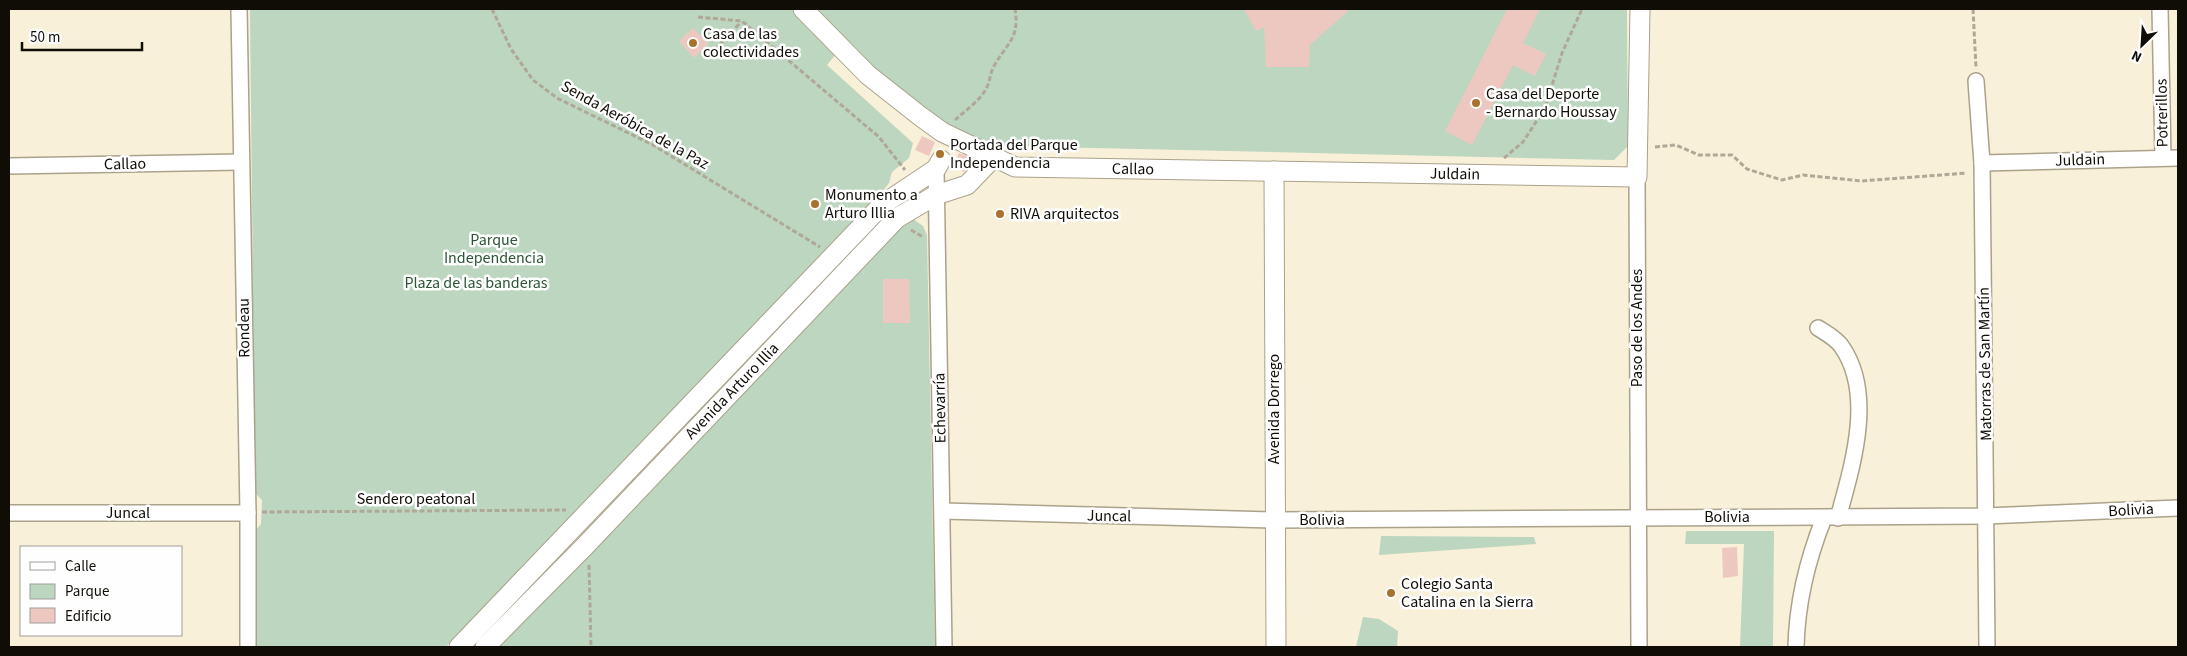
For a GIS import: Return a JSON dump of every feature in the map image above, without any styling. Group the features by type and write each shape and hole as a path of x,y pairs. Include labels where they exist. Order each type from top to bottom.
{"street":[{"name":"Rondeau","path":"239,9 241,162 254,512 248,647"},
{"name":"Callao","path":"803,9 944,149 994,157 1015,168 1274,171"},
{"name":"Paso de los Andes","path":"1639,647 1637,148 1640,9"},
{"name":"Potrerillos","path":"2160,9 2162,158"},
{"name":"Matorras de San Martín","path":"1976,81 1982,163 1987,647"},
{"name":"Echevarría","path":"944,149 936,195 944,647"},
{"name":"Avenida Arturo Illia","path":"459,647 882,204 944,149"},
{"name":"Avenida Arturo Illia","path":"485,647 592,539 897,218 936,195 967,184 994,157"},
{"name":"Juldain","path":"1982,163 2178,158"},
{"name":"Callao","path":"9,166 241,162"},
{"name":"Juldain","path":"1274,171 1637,177"},
{"name":"Avenida Dorrego","path":"1274,171 1276,647"},
{"path":"1796,647 1810,552 1831,518 1856,453 1860,407 1853,370 1842,347 1818,328"},
{"name":"Bolivia","path":"1274,520 1986,516 2178,508"},
{"name":"Juncal","path":"943,511 1274,520"},
{"name":"Juncal","path":"9,513 254,512"}],"path":[{"name":"Senda Aeróbica de la Paz","path":"492,9 511,48 533,80 557,98 653,145 823,249"},
{"path":"944,149 987,87 993,69 1014,35 1017,24 1015,9"},
{"path":"1482,174 1523,142 1545,108 1562,53 1582,9"},
{"path":"1973,9 1976,81"},
{"path":"698,17 742,21 879,137 905,171"},
{"path":"704,48 707,58 742,21"},
{"path":"1637,148 1676,145 1699,156 1732,155 1747,168 1782,180 1803,174 1861,181 1969,173 1982,163"},
{"path":"907,227 923,236 923,246"},
{"name":"Sendero peatonal","path":"254,512 571,510"},
{"path":"582,565 589,558 591,647"}],"green space":[{"name":"Parque Independencia","path":"250,9 792,9 836,54 827,65 913,143 909,158 892,172 889,183 879,196 446,647 255,647 254,532 261,524 262,500 255,493"},
{"path":"815,9 1627,9 1628,146 1614,160 1010,146 979,141 940,123 898,93"},
{"path":"913,219 923,226 927,235 935,647 495,647 907,220"},
{"path":"1686,531 1774,531 1773,647 1740,647 1744,544 1685,544"},
{"path":"1381,536 1534,537 1536,544 1379,555"},
{"path":"1363,617 1379,619 1398,631 1397,647 1356,647"}],"building":[{"path":"1244,9 1350,9 1310,45 1309,67 1266,67 1264,27 1256,31"},
{"name":"Casa del Deporte - Bernardo Houssay","path":"1507,9 1540,9 1523,43 1546,54 1535,76 1513,65 1472,145 1445,131"},
{"name":"Casa de las colectividades","path":"693,28 708,44 694,58 679,41"},
{"path":"922,136 935,142 929,156 915,150"},
{"path":"959,153 971,158 964,172 953,167"},
{"path":"883,279 909,279 910,323 883,323"},
{"path":"1737,547 1738,576 1723,578 1722,548"}],"place":[{"name":"Casa de las colectividades","path":"693,43"},
{"name":"Casa del Deporte - Bernardo Houssay","path":"1476,103"},
{"name":"Portada del Parque Independencia","path":"940,154"},
{"name":"Monumento a Arturo Illia","path":"815,204"},
{"name":"RIVA arquitectos","path":"1000,214"},
{"name":"Colegio Santa Catalina en la Sierra","path":"1391,593"}],"park label":[{"name":"Plaza de las banderas","path":"476,283"}]}
